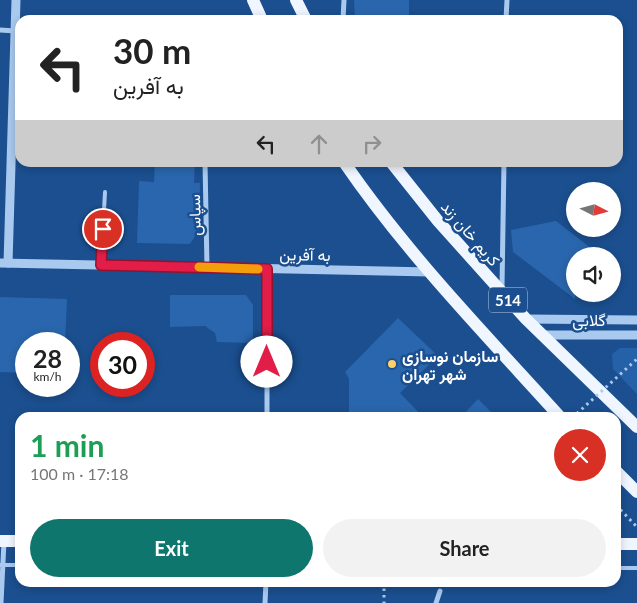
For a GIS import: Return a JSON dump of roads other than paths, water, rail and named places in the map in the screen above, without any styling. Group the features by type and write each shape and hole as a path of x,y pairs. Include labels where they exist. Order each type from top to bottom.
{"main road":[{"path":"253,0 260,15"},
{"path":"296,0 304,15"},
{"name":"514","path":"348,167 387,220 430,272 556,412"},
{"name":"کریم خان زند","path":"395,167 438,221 526,319 637,427"},
{"path":"621,476 637,492"},
{"path":"2,541 15,541"},
{"path":"621,544 637,544"}],"street":[{"path":"16,0 16,15"},
{"path":"344,0 344,15"},
{"path":"506,15 507,0"},
{"path":"0,30 15,31"},
{"path":"4,263 15,50"},
{"name":"سپاس","path":"205,167 207,268"},
{"path":"502,293 504,167"},
{"name":"به آفرین","path":"4,263 430,272"},
{"path":"267,269 267,412"},
{"name":"گلابی","path":"526,319 637,320"},
{"name":"گلابی","path":"541,335 637,335"},
{"path":"1,603 2,541"},
{"path":"266,587 266,603"},
{"path":"436,603 440,591"}],"lane":[{"path":"101,265 105,192"},
{"path":"2,565 15,566"},
{"path":"621,568 637,568"}],"place":[{"name":"سازمان نوسازی شهر تهران","path":"392,364"}]}
